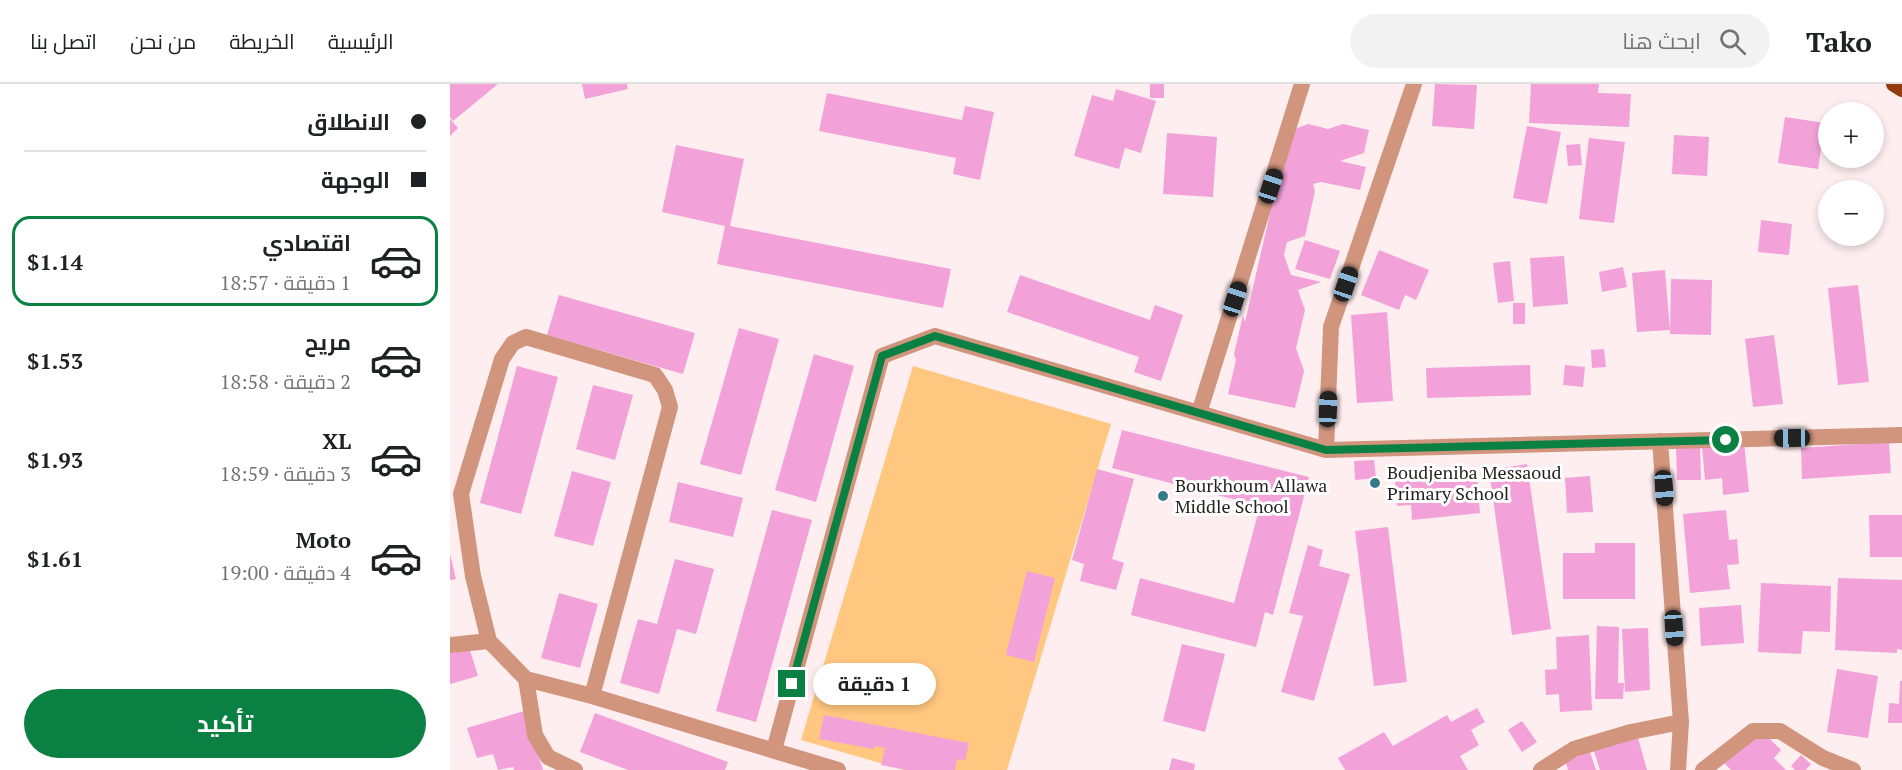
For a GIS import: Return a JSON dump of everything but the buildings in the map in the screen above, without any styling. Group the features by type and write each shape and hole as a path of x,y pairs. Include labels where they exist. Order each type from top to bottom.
{"highway":[{"path":"1894,84 1902,89"}],"street":[{"path":"1199,413 1302,84"},
{"path":"1326,450 1331,327 1414,84"},
{"path":"774,750 882,356 935,336 1326,450 1902,435"},
{"path":"592,696 670,407 665,390 656,375 526,337 513,343 502,358 461,494 473,576 489,641 526,679 592,696 838,770"},
{"path":"1660,441 1681,722 1678,770"},
{"path":"450,645 489,641"},
{"path":"526,679 535,735 548,757 575,770"},
{"path":"1542,770 1574,749 1631,732 1681,722"},
{"path":"1703,770 1753,731 1780,731 1823,758 1853,770"}],"shaded area":[{"path":"913,366 1111,424 1007,770 904,770 801,740"}],"place":[{"name":"Boudjeniba Messaoud Primary School","path":"1375,483"},
{"name":"Bourkhoum Allawa Middle School","path":"1163,496"}],"route":[{"path":"792,684 882,356 935,336 1326,450 1726,440"}]}
